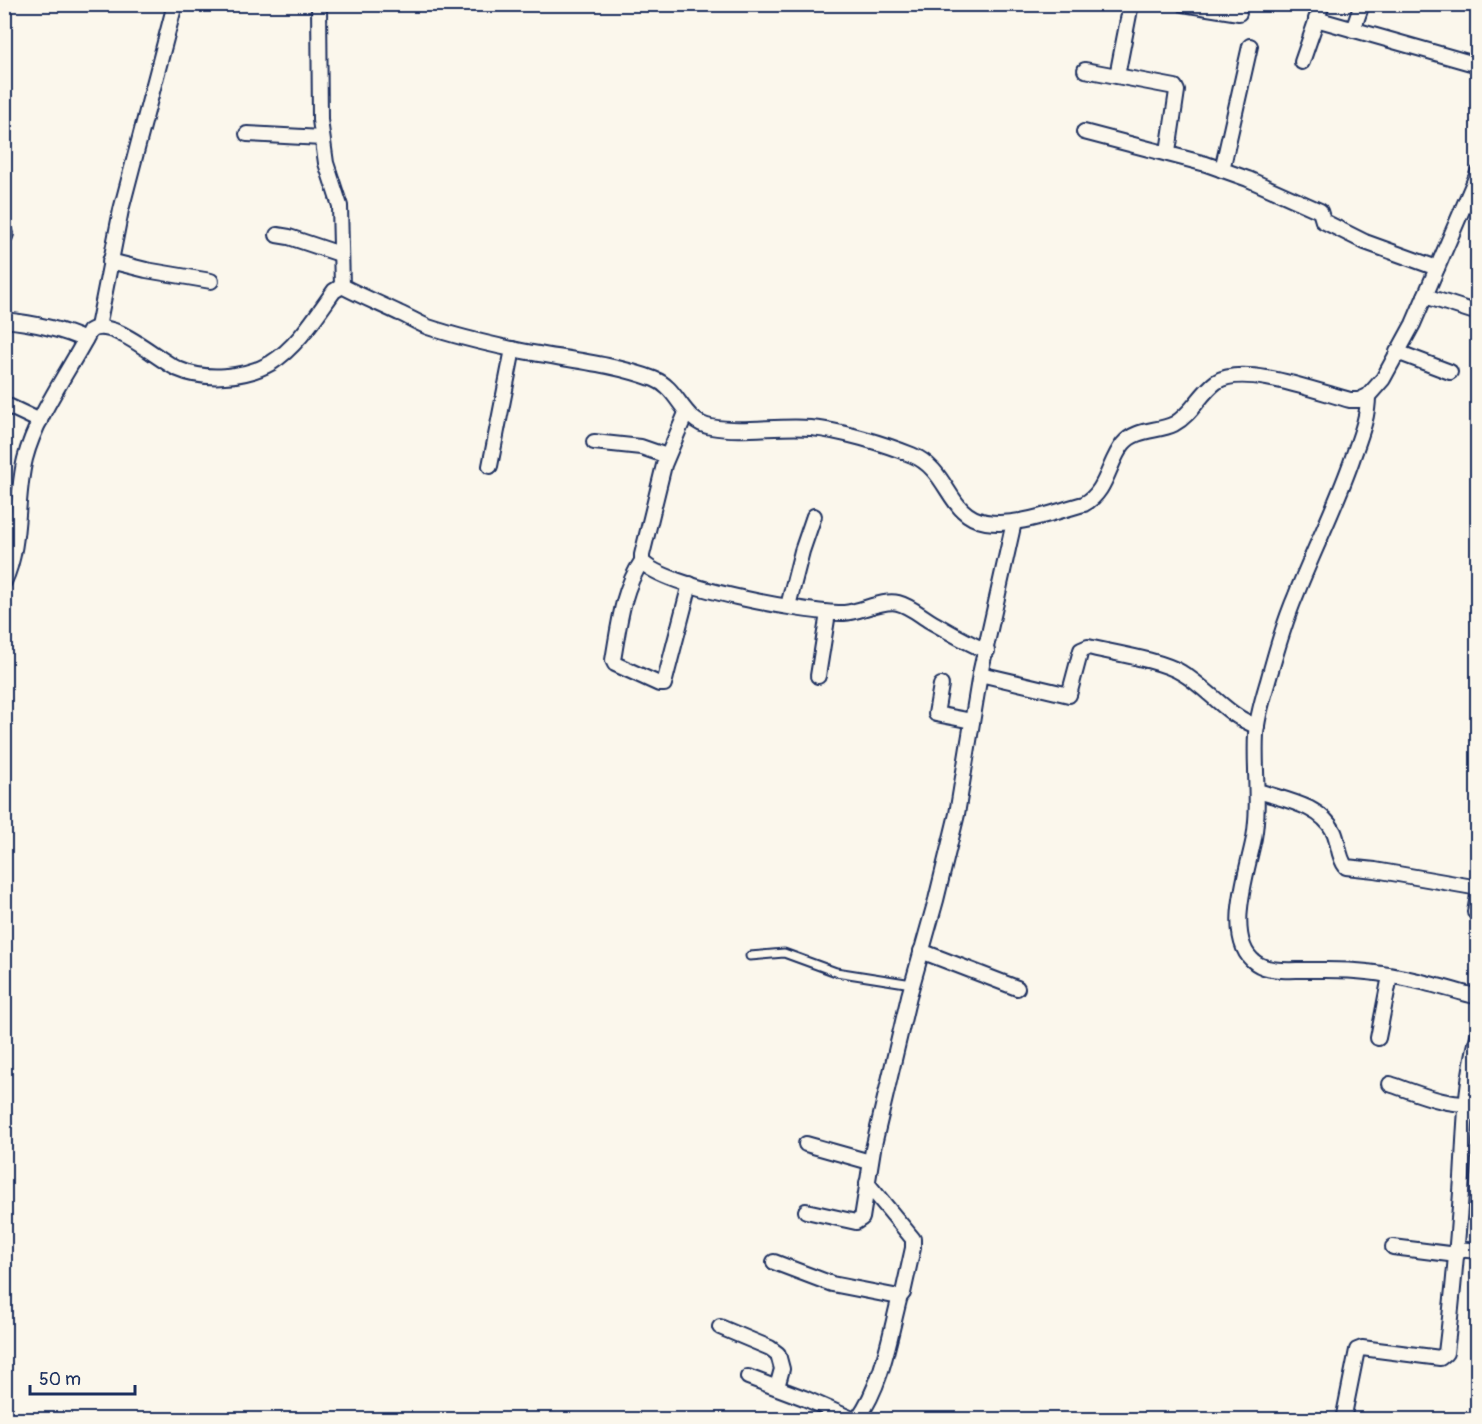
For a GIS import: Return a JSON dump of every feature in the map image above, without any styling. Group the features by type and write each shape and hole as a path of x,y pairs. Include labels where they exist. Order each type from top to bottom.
{"street":[{"path":"4,582 12,557 25,459 40,421 85,340 90,332 98,327 121,210 176,4"},
{"path":"319,4 318,77 322,138 326,163 339,206 342,286"},
{"path":"1117,76 1131,4"},
{"path":"1184,4 1239,14"},
{"path":"1302,63 1322,4"},
{"path":"1353,30 1362,4"},
{"path":"1316,19 1478,65"},
{"path":"1222,170 1250,46"},
{"path":"1085,70 1177,89 1168,152"},
{"path":"1084,132 1168,152 1222,170 1320,211 1323,221 1358,238 1437,268"},
{"path":"247,135 322,138"},
{"path":"342,286 426,326 513,349 610,366 655,379 673,393 686,413 707,427 726,429 810,428 837,432 912,455 938,473 962,512 974,519 988,522 1014,522 1084,504 1094,499 1115,456 1129,438 1173,424 1186,416 1215,383 1227,376 1267,377 1350,400 1359,400 1368,396 1383,379 1425,296 1478,173"},
{"path":"277,235 340,254"},
{"path":"110,261 146,270 211,281"},
{"path":"98,327 123,335 179,370 219,376 248,374 272,363 297,340 334,291 342,286"},
{"path":"1425,296 1478,313"},
{"path":"4,320 41,324 85,340"},
{"path":"490,466 513,349"},
{"path":"1397,352 1450,372"},
{"path":"1368,396 1365,423 1332,513 1296,595 1268,681 1257,726 1254,838 1243,889 1239,922 1240,940 1246,953 1264,968 1277,970 1339,969 1418,981 1478,997"},
{"path":"4,404 40,421"},
{"path":"686,413 667,456 642,561 636,570 622,608 613,660 615,664 659,684 664,684 690,584"},
{"path":"594,441 641,447 667,456"},
{"path":"788,606 802,551 814,516"},
{"path":"806,1211 859,1221 862,1218 870,1162 912,984 957,814 980,674 987,651 1014,522"},
{"path":"642,561 651,570 727,595 828,613 848,613 887,602 901,603 957,638 987,651"},
{"path":"818,676 828,613"},
{"path":"980,674 1069,695 1081,650 1088,647 1173,668 1198,684 1241,720 1257,726"},
{"path":"941,685 936,714 972,721"},
{"path":"1257,791 1309,808 1320,815 1328,822 1335,834 1342,861 1346,867 1473,886 1478,894 1475,912 1478,915"},
{"path":"921,951 1017,988"},
{"path":"1378,1038 1390,976"},
{"path":"1343,1419 1357,1350 1362,1348 1440,1358 1444,1356 1472,1104 1470,1066 1478,1036"},
{"path":"1390,1084 1472,1104"},
{"path":"806,1144 870,1162"},
{"path":"748,1377 852,1419 858,1418 865,1408 882,1365 905,1282 913,1239 867,1183"},
{"path":"1393,1247 1457,1252 1478,1251"},
{"path":"774,1262 832,1284 900,1298"},
{"path":"720,1327 770,1348 778,1354 782,1369 777,1388"}],"lane":[{"path":"750,956 784,953 836,972 912,984"}]}
